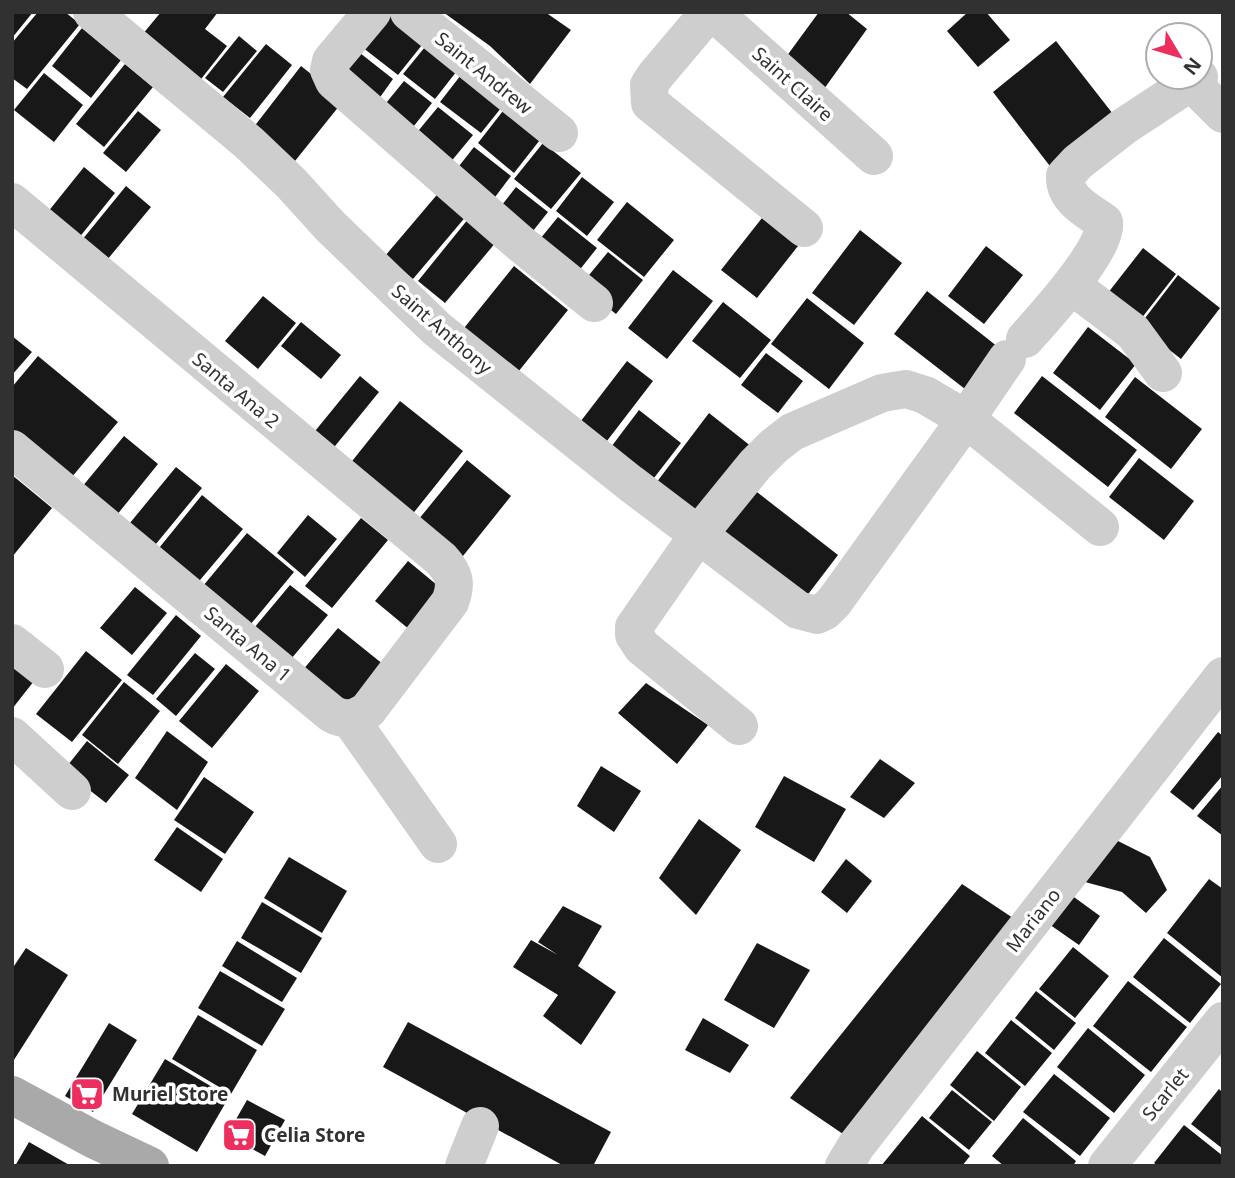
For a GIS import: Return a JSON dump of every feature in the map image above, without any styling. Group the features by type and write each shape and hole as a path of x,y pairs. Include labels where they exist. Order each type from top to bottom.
{"main road":[{"path":"12,1095 150,1166"}],"street":[{"name":"Saint Anthony","path":"92,12 249,143 339,235 437,328 698,535 799,610 817,615 834,602 966,419"},
{"path":"372,12 331,61 329,70 334,81 521,244 594,303"},
{"name":"Saint Andrew","path":"409,12 559,134"},
{"path":"711,12 655,76 649,85 650,103 804,228"},
{"name":"Saint Claire","path":"711,12 874,156"},
{"path":"966,419 1016,349 1071,285 1096,249 1105,228 1104,222 1070,197 1066,190 1065,176 1078,162 1141,114 1178,91"},
{"path":"1206,91 1223,114"},
{"name":"Santa Ana 2","path":"12,202 450,569 455,581 450,602 368,710 350,719"},
{"path":"1071,285 1133,332 1163,373"},
{"path":"739,726 642,647 634,635 638,619 698,535 755,465 792,432 882,393 906,389 925,395 966,419 1100,527"},
{"name":"Santa Ana 1","path":"12,449 332,714 350,719"},
{"path":"12,643 46,669"},
{"name":"Mariano","path":"844,1166 856,1146 1223,676"},
{"path":"350,719 438,844"},
{"path":"12,736 72,790"},
{"name":"Scarlet","path":"1107,1166 1223,1021"},
{"path":"464,1166 480,1126"}],"building":[{"path":"12,12 33,12 12,38"},
{"path":"38,12 65,12 80,24 27,89 12,78 12,43"},
{"path":"161,12 218,12 205,29 227,46 198,83 137,41"},
{"path":"389,12 426,40 398,75 362,47"},
{"path":"443,12 545,12 571,30 530,84 490,46"},
{"path":"819,12 846,12 867,29 824,89 786,57"},
{"path":"968,12 986,12 1010,40 978,67 947,31"},
{"path":"82,28 121,60 91,98 52,66"},
{"path":"239,36 257,51 223,92 205,78"},
{"path":"1056,41 1120,123 1056,174 993,92"},
{"path":"429,42 460,67 435,99 403,74"},
{"path":"266,44 292,65 250,118 223,97"},
{"path":"360,53 393,79 378,100 344,73"},
{"path":"125,64 153,87 104,147 76,124"},
{"path":"301,66 344,100 295,161 253,128"},
{"path":"464,71 505,103 481,133 440,102"},
{"path":"44,73 83,105 54,142 14,110"},
{"path":"404,81 432,103 410,131 382,108"},
{"path":"438,107 473,135 449,164 414,136"},
{"path":"506,107 543,136 514,173 478,143"},
{"path":"138,111 161,130 126,172 103,153"},
{"path":"543,143 581,173 551,209 514,179"},
{"path":"474,147 511,176 489,205 452,175"},
{"path":"84,167 115,193 74,244 43,218"},
{"path":"582,177 614,202 587,236 556,211"},
{"path":"126,186 151,207 107,260 82,240"},
{"path":"516,187 548,212 525,241 494,215"},
{"path":"441,190 468,214 413,279 385,256"},
{"path":"627,202 674,240 644,277 597,240"},
{"path":"558,217 597,248 570,282 531,250"},
{"path":"469,218 497,241 445,303 418,281"},
{"path":"762,218 798,246 757,298 721,270"},
{"path":"860,230 902,263 854,325 812,293"},
{"path":"986,246 1023,275 984,324 948,296"},
{"path":"1143,248 1176,274 1137,324 1104,298"},
{"path":"608,252 643,280 616,314 580,286"},
{"path":"514,266 568,310 510,382 456,338"},
{"path":"673,270 713,301 667,359 628,328"},
{"path":"1178,275 1220,308 1181,359 1139,326"},
{"path":"927,291 998,347 965,389 894,334"},
{"path":"263,296 296,323 258,369 225,341"},
{"path":"807,298 864,343 829,389 771,344"},
{"path":"723,302 771,340 740,378 692,341"},
{"path":"301,322 341,355 321,379 281,346"},
{"path":"1088,327 1136,364 1100,410 1053,373"},
{"path":"12,336 32,352 12,375"},
{"path":"766,353 803,381 778,413 741,385"},
{"path":"38,356 118,422 71,478 12,429 12,387"},
{"path":"627,361 653,381 600,450 574,430"},
{"path":"360,376 379,392 331,451 311,436"},
{"path":"1042,376 1137,450 1108,487 1014,413"},
{"path":"1135,377 1202,429 1171,469 1105,417"},
{"path":"400,401 463,451 407,521 345,470"},
{"path":"639,410 681,443 647,487 605,455"},
{"path":"709,413 752,447 692,524 650,491"},
{"path":"124,436 158,464 112,521 77,493"},
{"path":"1139,458 1194,501 1164,540 1109,497"},
{"path":"467,460 511,496 459,561 414,525"},
{"path":"176,467 202,488 151,550 125,529"},
{"path":"12,475 52,508 12,557"},
{"path":"753,489 838,555 806,597 720,530"},
{"path":"202,495 243,529 195,586 155,553"},
{"path":"308,515 337,539 305,577 277,553"},
{"path":"361,518 388,540 332,608 305,586"},
{"path":"247,533 294,572 245,631 198,592"},
{"path":"408,561 449,595 416,635 375,601"},
{"path":"290,585 328,615 286,665 249,634"},
{"path":"135,587 167,613 132,655 100,628"},
{"path":"176,615 201,636 153,695 127,675"},
{"path":"338,628 389,669 352,713 302,671"},
{"path":"86,651 122,680 72,742 36,714"},
{"path":"195,653 215,669 176,716 156,699"},
{"path":"12,663 34,681 12,709"},
{"path":"226,664 259,691 212,748 179,721"},
{"path":"124,682 160,711 118,764 82,735"},
{"path":"646,683 708,725 677,764 618,713"},
{"path":"167,731 208,762 177,810 135,778"},
{"path":"1218,732 1223,736 1223,775 1193,810 1170,792"},
{"path":"87,741 129,775 106,803 64,770"},
{"path":"880,759 915,783 884,818 850,797"},
{"path":"601,766 641,791 614,832 577,806"},
{"path":"784,776 846,809 814,862 755,827"},
{"path":"204,777 254,812 225,854 174,820"},
{"path":"1223,785 1223,836 1197,816"},
{"path":"699,819 741,850 696,915 659,878"},
{"path":"177,827 223,859 201,892 154,860"},
{"path":"1112,838 1150,857 1167,890 1146,913 1122,892 1074,879"},
{"path":"289,857 347,891 322,933 264,898"},
{"path":"846,859 872,881 847,913 821,892"},
{"path":"1209,879 1223,889 1223,978 1167,933"},
{"path":"962,884 1016,920 843,1134 790,1098"},
{"path":"1067,892 1100,916 1079,945 1046,922"},
{"path":"262,902 322,938 301,973 241,938"},
{"path":"563,906 602,926 578,966 616,992 581,1045 543,1016 558,995 513,967 531,940 558,955 538,942"},
{"path":"1164,938 1221,984 1190,1023 1133,977"},
{"path":"237,941 297,978 282,1002 222,966"},
{"path":"757,943 810,970 774,1028 724,1000"},
{"path":"1073,947 1109,976 1075,1018 1039,989"},
{"path":"26,948 68,975 12,1063 12,969"},
{"path":"220,971 285,1009 262,1046 198,1008"},
{"path":"1128,981 1187,1027 1151,1072 1093,1026"},
{"path":"1036,991 1076,1023 1054,1050 1015,1018"},
{"path":"198,1015 257,1050 231,1094 172,1059"},
{"path":"703,1018 749,1045 730,1073 685,1050"},
{"path":"1011,1020 1052,1053 1025,1086 985,1053"},
{"path":"408,1022 611,1132 593,1166 564,1166 383,1067"},
{"path":"109,1023 137,1040 93,1112 65,1096"},
{"path":"1088,1028 1145,1075 1114,1113 1057,1067"},
{"path":"977,1051 1021,1087 994,1121 950,1085"},
{"path":"165,1059 229,1097 197,1152 132,1114"},
{"path":"1054,1074 1110,1118 1080,1156 1023,1112"},
{"path":"1219,1089 1223,1093 1223,1149 1191,1124"},
{"path":"952,1090 992,1122 969,1150 929,1118"},
{"path":"247,1100 285,1120 265,1156 227,1135"},
{"path":"922,1116 970,1156 962,1166 881,1166"},
{"path":"1023,1118 1076,1161 1073,1166 1004,1166 992,1156"},
{"path":"1184,1125 1223,1156 1223,1166 1158,1166 1154,1163"},
{"path":"29,1142 71,1166 15,1166"}],"place":[{"name":"Muriel Store","path":"87,1094"},
{"name":"Celia Store","path":"239,1135"}]}
